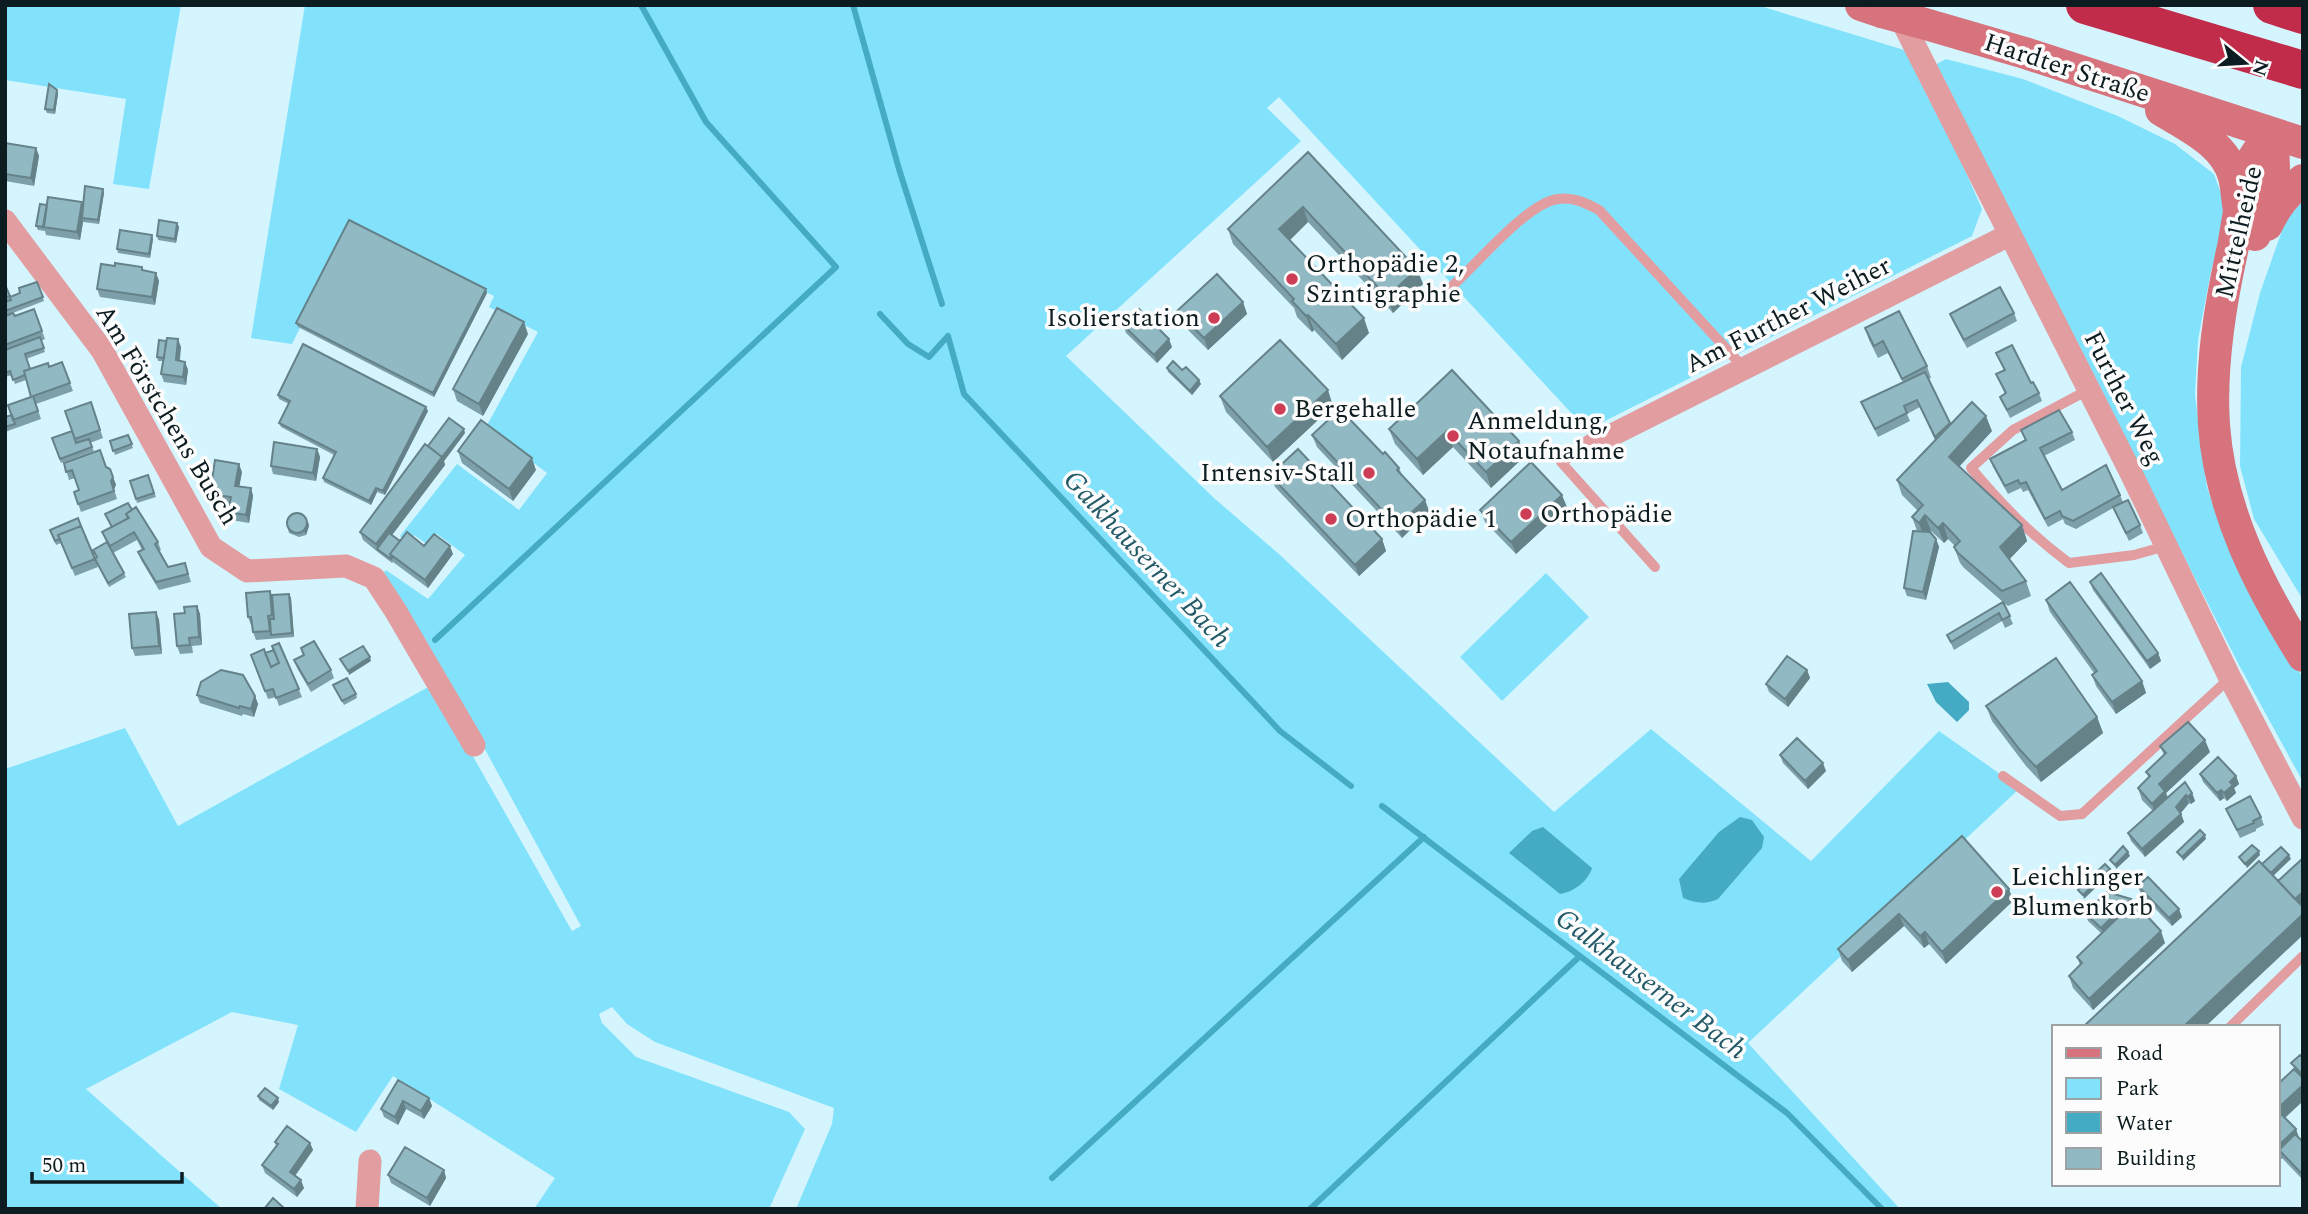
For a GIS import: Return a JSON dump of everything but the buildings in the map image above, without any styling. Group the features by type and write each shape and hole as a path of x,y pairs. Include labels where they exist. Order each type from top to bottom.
{"highway":[{"path":"2085,5 2303,70"},
{"path":"2272,5 2303,15"}],"main road":[{"name":"Hardter Straße","path":"1888,11 2025,52 2303,144"},
{"path":"2111,82 2160,109 2216,146 2227,159 2234,176 2239,215"},
{"name":"Mittelheide","path":"2273,134 2251,161 2239,215 2217,332 2214,426 2221,474 2235,523 2269,600 2303,656"},
{"name":"Mittelheide","path":"2215,381 2243,273 2274,170 2273,134"},
{"path":"2243,273 2277,205 2303,180"}],"street":[{"name":"Further Weg","path":"1888,11 2009,235 2166,545 2230,678 2303,818"},
{"name":"Am Förstchens Busch","path":"5,221 103,350 211,547 247,570 346,566 374,578 474,746"},
{"name":"Am Further Weiher","path":"1592,445 2009,235"},
{"path":"367,1209 370,1161"}],"lane":[{"path":"1441,296 1534,208 1556,199 1579,200 1599,210 1743,367"},
{"path":"2088,390 2014,430 1971,468 2004,508 2036,538 2069,563 2134,555 2166,545"},
{"path":"1592,445 1561,462 1655,567"},
{"path":"2003,776 2060,816 2082,814 2230,678"},
{"path":"2232,1025 2303,956"}],"green space":[{"path":"5,5 181,5 149,189 113,184 126,99 5,80"},
{"path":"305,5 1757,5 1914,53 1982,209 1972,236 1587,430 1279,97 1267,108 1301,141 1066,356 1214,498 1280,555 1554,812 1651,729 1811,861 1939,731 2020,788 1748,1043 1900,1209 796,1209 832,1124 834,1108 655,1042 627,1024 612,1007 599,1014 602,1023 636,1057 789,1112 805,1129 769,1209 534,1209 555,1178 393,1076 356,1132 279,1089 298,1025 232,1012 86,1089 222,1209 5,1209 5,769 125,728 178,826 430,686 572,931 581,926 425,639 409,619 382,575 386,570 428,599 465,555 437,534 428,545 414,535 406,542 400,536 457,464 519,510 547,473 486,427 538,332 489,307 494,296 351,226 292,344 251,338"},
{"path":"1946,59 2023,79 2118,116 2175,144 2214,174 2227,210 2211,271 2198,340 2195,394 2207,487 2245,584 2303,678 2303,782 2239,665 1935,65"},
{"path":"2303,200 2303,600 2254,519 2240,466 2241,367 2260,293 2285,222"},
{"path":"1546,573 1589,617 1502,701 1460,657"}],"water":[{"path":"1948,682 1969,702 1969,710 1957,722 1936,702 1927,684"},
{"path":"1740,817 1752,820 1764,837 1762,848 1718,899 1700,903 1683,898 1679,879 1719,832"},
{"path":"1543,827 1592,868 1584,881 1570,891 1560,894 1509,853 1532,831"}],"waterway":[{"path":"435,640 836,267 706,122 641,5"},
{"name":"Galkhauserner Bach","path":"853,5 899,169 942,304"},
{"path":"880,314 908,344 929,357 948,336"},
{"name":"Galkhauserner Bach","path":"948,336 964,394 1280,731 1351,786"},
{"name":"Galkhauserner Bach","path":"1382,806 1787,1113 1882,1209"},
{"path":"1052,1178 1424,837"},
{"path":"1310,1209 1580,956"}],"place":[{"name":"Orthopädie 2, Szintigraphie","path":"1292,279"},
{"name":"Isolierstation","path":"1214,318"},
{"name":"Bergehalle","path":"1280,409"},
{"name":"Anmeldung, Notaufnahme","path":"1453,436"},
{"name":"Intensiv-Stall","path":"1369,473"},
{"name":"Orthopädie","path":"1526,514"},
{"name":"Orthopädie 1","path":"1331,519"},
{"name":"Leichlinger Blumenkorb","path":"1997,892"}]}
